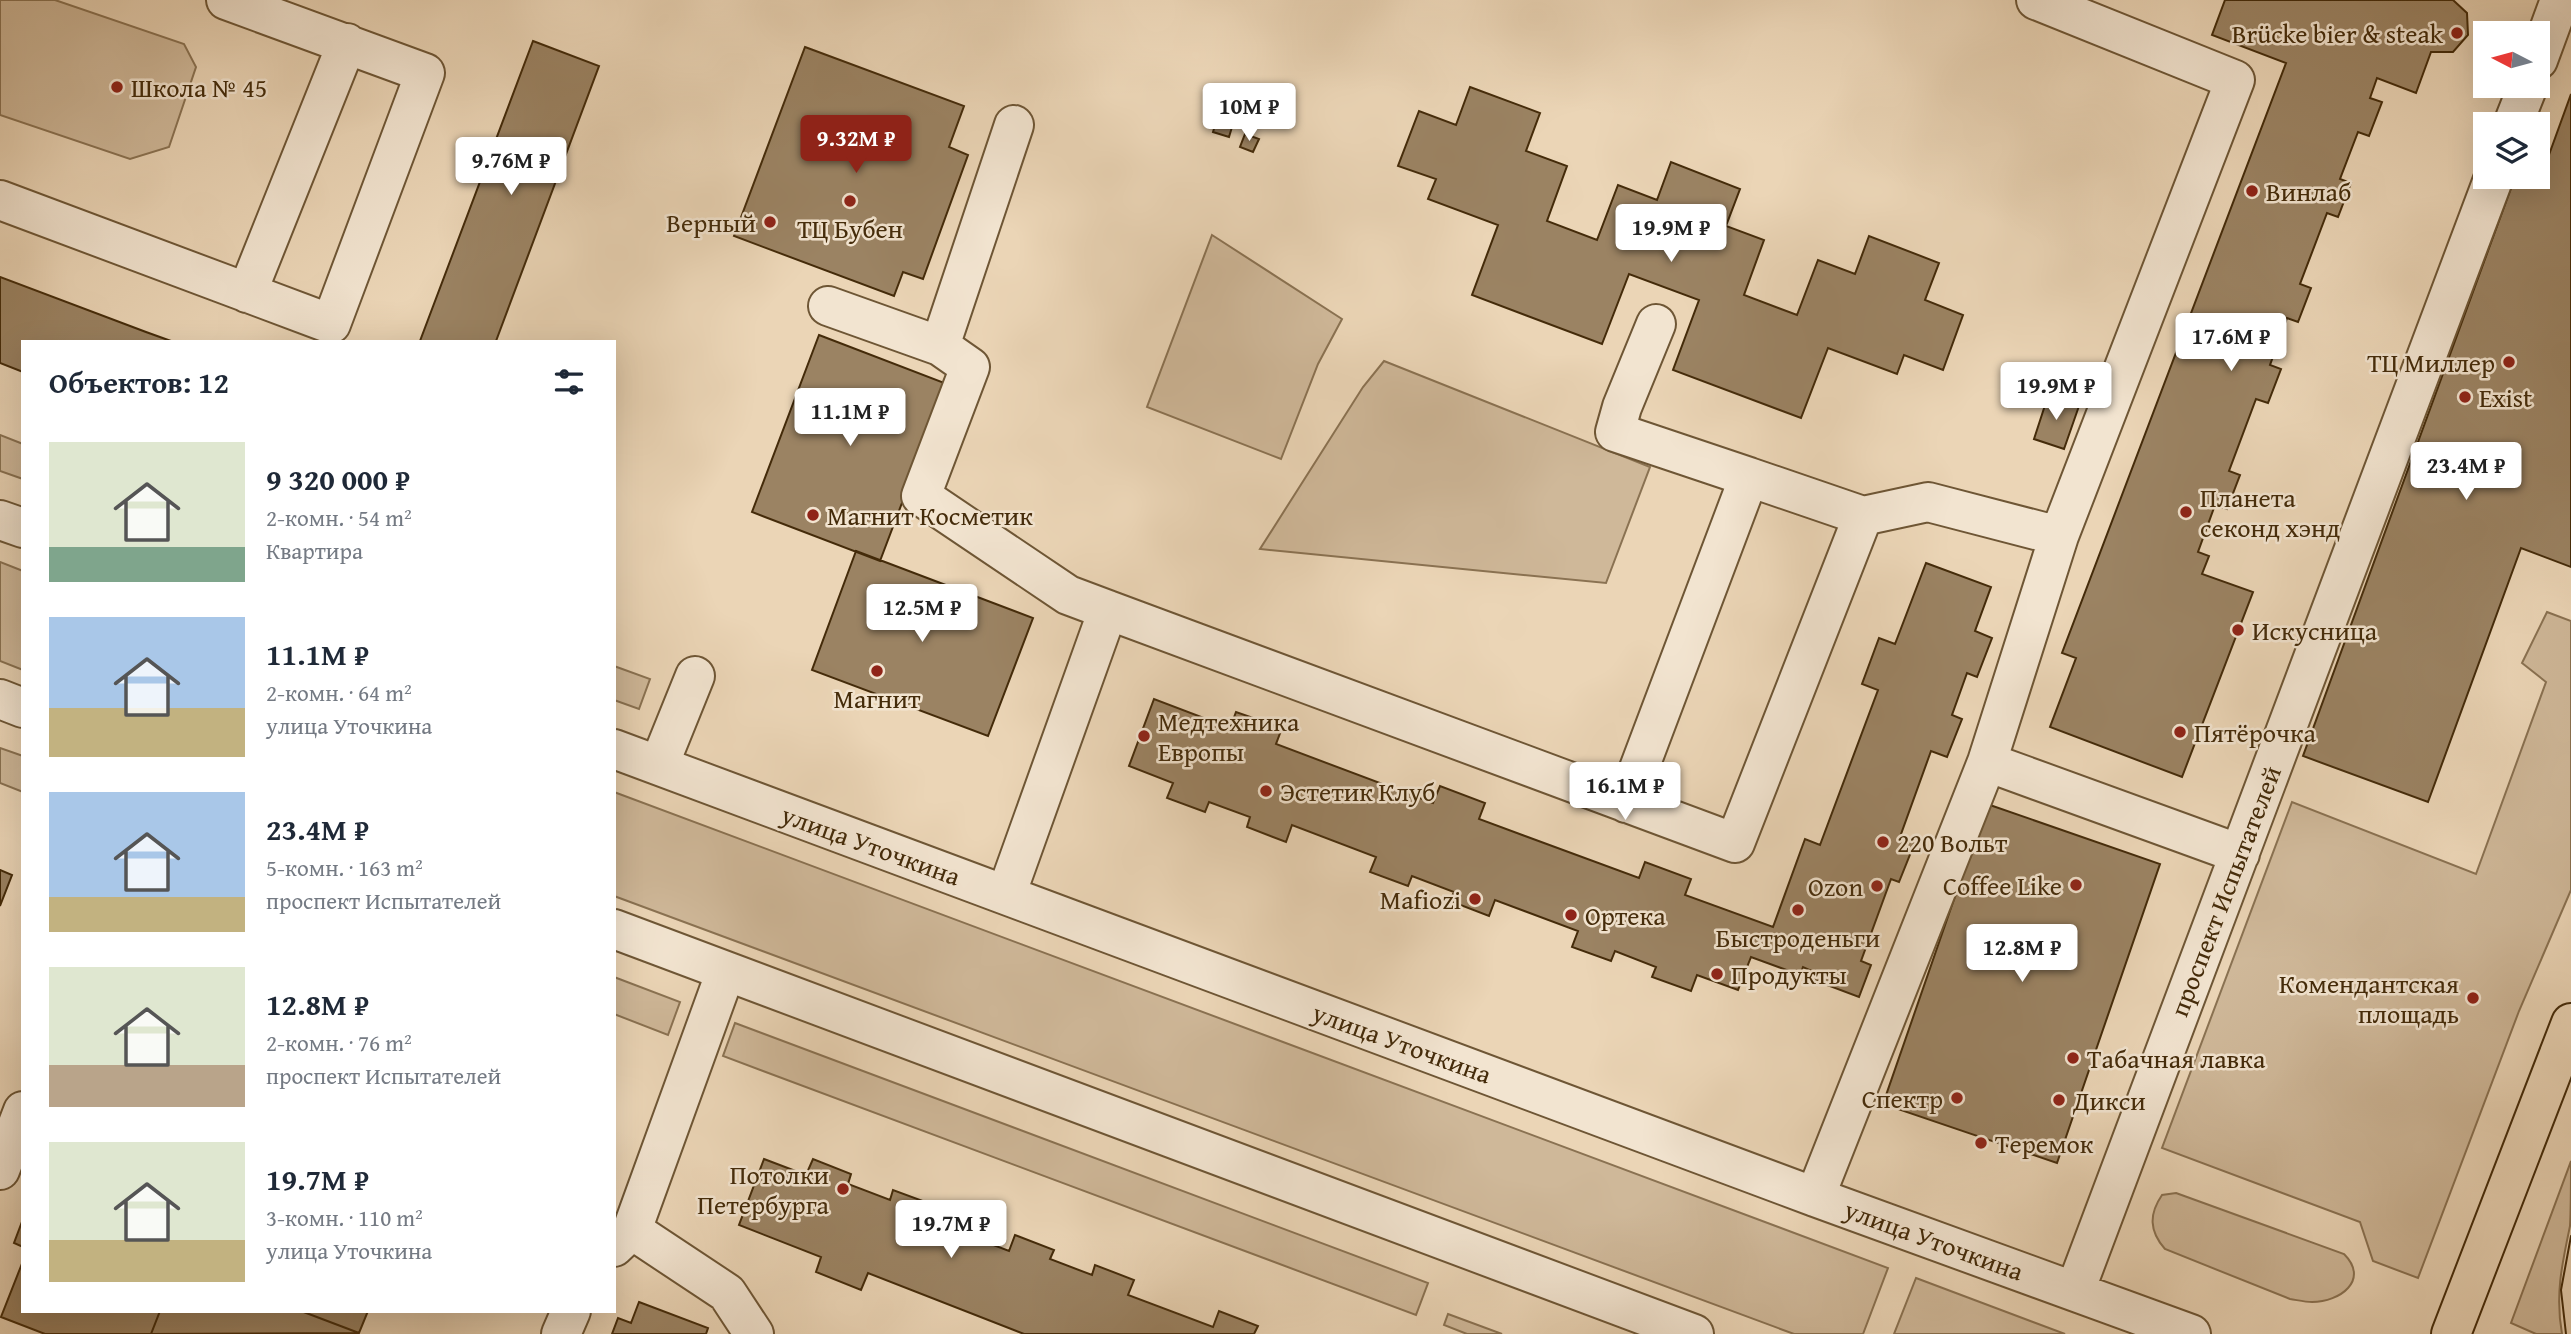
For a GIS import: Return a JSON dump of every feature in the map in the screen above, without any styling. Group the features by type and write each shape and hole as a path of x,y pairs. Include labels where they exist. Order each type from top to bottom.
{"main road":[{"path":"2451,1334 2571,1023"}],"street":[{"path":"0,200 331,324 425,73 226,0"},
{"path":"1815,1197 1987,762 2059,536 2235,80 2094,10 2036,0"},
{"path":"2550,27 2560,0"},
{"path":"247,293 347,43"},
{"path":"940,346 1014,125"},
{"name":"проспект Испытателей","path":"2075,1291 2489,189"},
{"path":"828,306 940,346 970,367 921,496 1068,595 1735,843 1863,516"},
{"path":"1656,324 1622,407 1615,432 1863,516 1928,502 2059,536"},
{"path":"1626,803 1749,477"},
{"path":"0,520 21,527"},
{"path":"1006,895 1108,610"},
{"path":"659,765 695,676"},
{"path":"0,699 21,707"},
{"name":"улица Уточкина","path":"616,750 1815,1197 2191,1334"},
{"path":"1987,762 2239,854"},
{"path":"616,930 1694,1334"},
{"path":"726,971 623,1239 727,1293 754,1334"},
{"path":"0,1170 21,1116"},
{"path":"561,1334 569,1313"}],"shaded area":[{"path":"0,0 55,0 184,44 196,67 169,147 130,159 0,115"},
{"path":"1212,235 1342,319 1318,364 1281,459 1147,407"},
{"path":"1384,361 1650,467 1606,583 1260,549 1363,387"},
{"path":"0,435 21,443 21,478 0,471"},
{"path":"0,562 21,570 21,669 0,661"},
{"path":"2547,612 2571,621 2571,890 2519,1011 2418,1278 2373,1261 2360,1222 2162,1148 2292,802 2476,874 2546,682 2522,663"},
{"path":"616,667 650,679 639,709 616,701"},
{"path":"0,748 21,755 21,791 0,783"},
{"path":"616,793 1888,1268 1863,1334 1794,1334 616,897"},
{"path":"616,978 680,1002 668,1035 616,1015"},
{"path":"735,1023 1428,1283 1416,1315 723,1056"},
{"path":"2571,1161 2570,1226 2559,1293 2562,1334 2536,1334 2511,1323"},
{"path":"2176,1193 2344,1254 2354,1272 2353,1281 2341,1294 2332,1298 2301,1301 2165,1249 2156,1236 2153,1216 2162,1195"},
{"path":"1916,1278 2065,1334 1894,1334"},
{"path":"1448,1314 1502,1334 1467,1334 1444,1325"}],"building":[{"path":"2225,0 2453,0 2467,13 2468,35 2453,52 2431,52 2416,93 2377,78 2370,98 2382,102 2369,136 2358,132 2340,179 2351,183 2338,217 2327,213 2300,284 2311,288 2298,322 2287,318 2270,365 2281,369 2268,403 2256,399 2229,471 2240,475 2227,509 2215,505 2198,552 2209,556 2202,574 2253,592 2182,777 2050,727 2076,658 2062,653 2286,63 2212,35"},
{"path":"533,41 599,66 496,340 420,340"},
{"name":"ТЦ Бубен","path":"805,47 964,106 949,147 968,155 923,279 903,272 894,296 734,236"},
{"path":"1470,87 1540,113 1526,151 1567,166 1547,221 1597,240 1618,185 1657,200 1671,162 1740,189 1726,226 1764,240 1744,295 1797,315 1818,260 1855,274 1869,236 1939,263 1925,300 1963,315 1943,370 1904,355 1897,374 1828,348 1801,418 1673,370 1699,300 1629,274 1602,344 1472,295 1498,225 1428,199 1436,179 1398,166 1419,111 1456,125"},
{"name":"ТЦ Миллер","path":"2571,94 2571,567 2521,548 2428,802 2303,756 2511,189 2550,189 2550,152"},
{"path":"1216,122 1232,127 1229,137 1213,132"},
{"path":"1245,134 1259,139 1253,152 1240,147"},
{"path":"0,277 168,340 21,340 21,371 0,363"},
{"path":"819,335 947,384 880,561 752,512"},
{"path":"2048,396 2079,406 2064,449 2034,439"},
{"path":"856,551 1033,618 988,736 812,670"},
{"path":"1926,563 1991,587 1975,631 1992,638 1977,677 1967,673 1952,715 1962,719 1947,757 1931,751 1900,837 1915,842 1899,882 1891,879 1861,961 1871,965 1859,997 1811,979 1814,972 1803,967 1800,975 1751,957 1738,990 1697,975 1691,991 1652,977 1656,967 1615,951 1611,961 1572,947 1578,931 1495,900 1489,916 1450,901 1454,892 1412,876 1408,886 1370,872 1376,857 1292,825 1286,842 1247,827 1250,817 1209,802 1205,812 1167,798 1173,783 1129,766 1154,699 1230,728 1236,712 1282,728 1276,744 1433,803 1440,786 1485,803 1479,819 1639,878 1645,862 1691,879 1685,895 1773,927 1805,839 1820,845 1878,690 1862,684 1879,638 1895,644"},
{"path":"1987,804 2160,864 2057,1163 1883,1104"},
{"path":"0,870 12,875 0,906"},
{"path":"764,1159 806,1175 813,1159 851,1174 848,1184 890,1200 893,1190 931,1204 925,1219 1009,1251 1015,1235 1054,1250 1050,1259 1092,1275 1095,1265 1134,1280 1128,1295 1213,1327 1219,1311 1258,1326 1254,1334 1024,1334 868,1273 861,1290 816,1272 821,1257 739,1225"},
{"path":"21,1224 21,1246 14,1243"},
{"path":"21,1266 21,1313 159,1313 151,1334 45,1334 1,1317"},
{"path":"639,1302 708,1328 706,1334 612,1334 618,1318 631,1323"},
{"path":"159,1313 306,1313 359,1333 151,1334"},
{"path":"306,1313 367,1313 359,1333"}],"tram line":[{"path":"2566,1334 2561,1290 2571,1236"}],"place":[{"name":"Brücke bier & steak","path":"2457,33"},
{"name":"Школа № 45","path":"117,87"},
{"name":"Винлаб","path":"2252,191"},
{"name":"ТЦ Бубен","path":"850,201"},
{"name":"Верный","path":"770,222"},
{"name":"ТЦ Миллер","path":"2509,362"},
{"name":"Exist","path":"2465,397"},
{"name":"Планета секонд хэнд","path":"2186,512"},
{"name":"Магнит Косметик","path":"813,515"},
{"name":"Искусница","path":"2238,630"},
{"name":"Магнит","path":"877,671"},
{"name":"Пятёрочка","path":"2180,732"},
{"name":"Медтехника Европы","path":"1144,736"},
{"name":"Эстетик Клуб","path":"1266,791"},
{"name":"220 Вольт","path":"1883,842"},
{"name":"Coffee Like","path":"2076,885"},
{"name":"Ozon","path":"1877,886"},
{"name":"Mafiozi","path":"1475,899"},
{"name":"Быстроденьги","path":"1798,910"},
{"name":"Ортека","path":"1571,915"},
{"name":"Продукты","path":"1717,974"},
{"name":"Комендантская площадь","path":"2473,998"},
{"name":"Табачная лавка","path":"2073,1058"},
{"name":"Спектр","path":"1957,1098"},
{"name":"Дикси","path":"2059,1100"},
{"name":"Теремок","path":"1981,1143"},
{"name":"Потолки Петербурга","path":"843,1189"}]}
